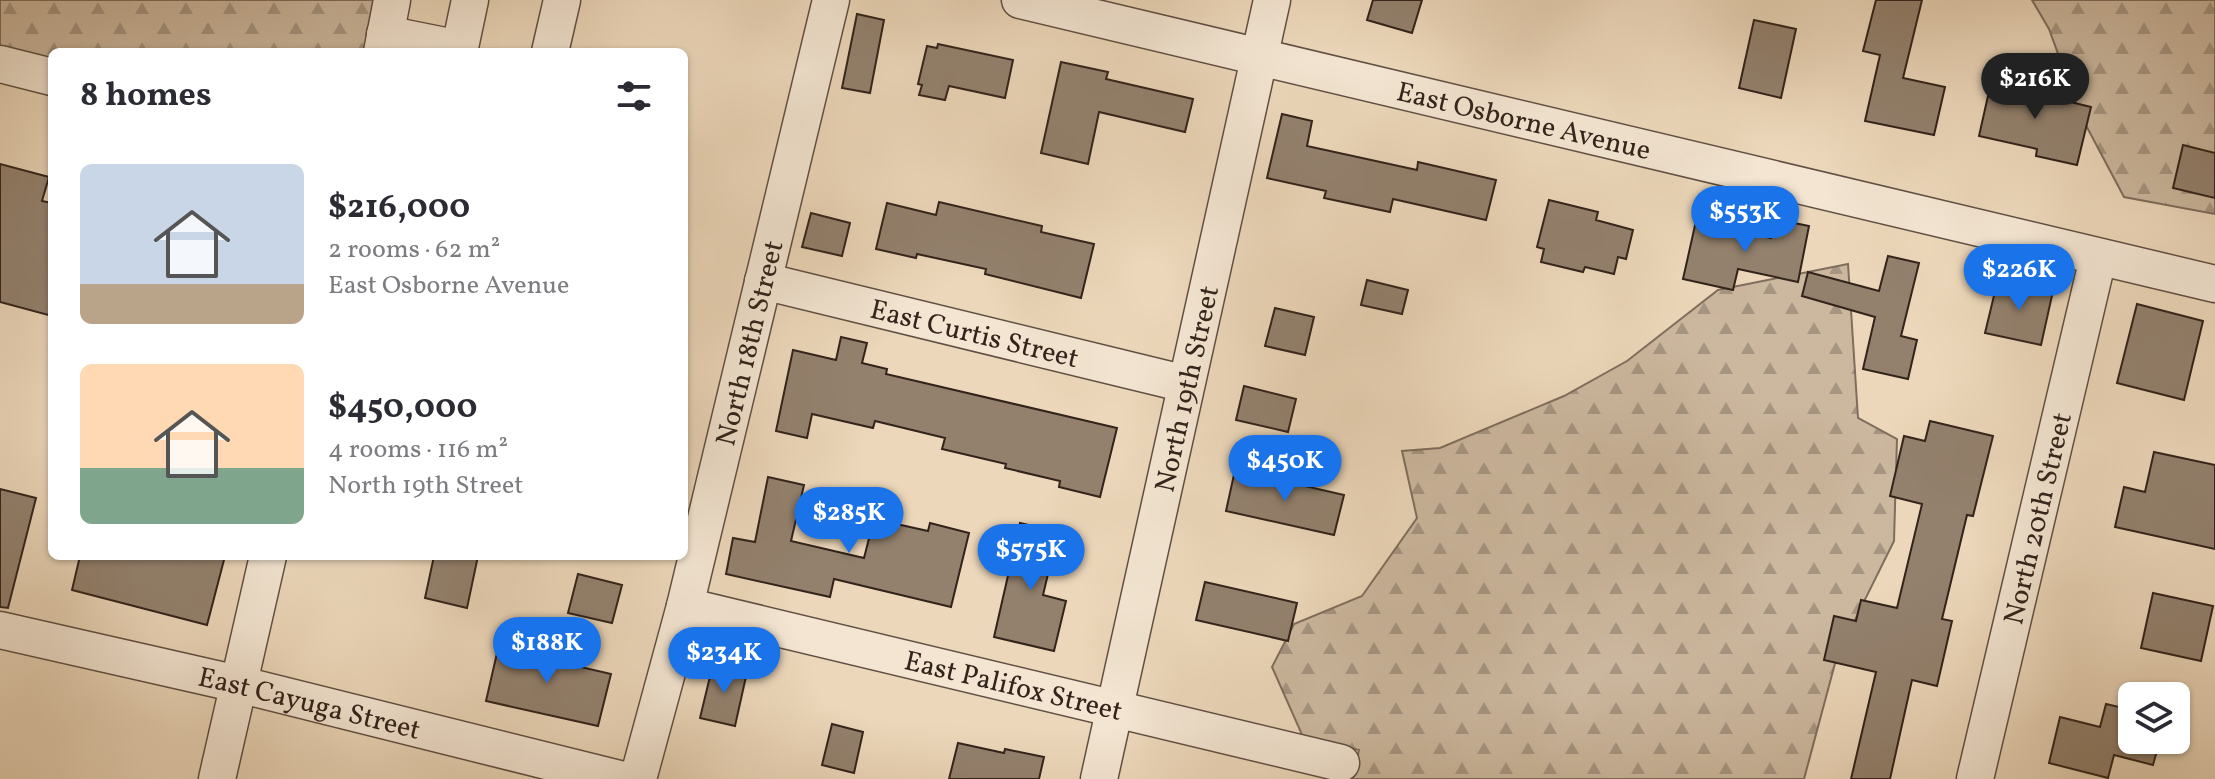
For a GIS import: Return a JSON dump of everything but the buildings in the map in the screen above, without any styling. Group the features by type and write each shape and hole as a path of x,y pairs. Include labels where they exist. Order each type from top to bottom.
{"street":[{"path":"460,48 470,0"},
{"path":"551,48 562,0"},
{"name":"North 18th Street","path":"638,779 685,606 831,0"},
{"name":"East Osborne Avenue","path":"1020,0 2215,284"},
{"name":"North 19th Street","path":"1099,779 1272,0"},
{"path":"386,29 453,48"},
{"path":"0,64 48,76"},
{"name":"North 20th Street","path":"1975,779 2098,258"},
{"name":"East Curtis Street","path":"763,281 1186,384"},
{"path":"217,779 267,560"},
{"name":"East Palifox Street","path":"685,606 1341,763"},
{"name":"East Cayuga Street","path":"0,630 238,684 619,779"}],"green space":[{"path":"0,0 377,0 368,48 48,48 48,59 0,47"},
{"path":"2032,0 2215,0 2215,214 2124,197 2080,114 2049,29"},
{"path":"1848,264 1858,418 1897,439 1894,541 1837,656 1804,779 1353,779 1359,750 1303,737 1272,667 1294,624 1362,596 1417,518 1402,451 1440,448 1564,396 1627,361 1718,290"}]}
